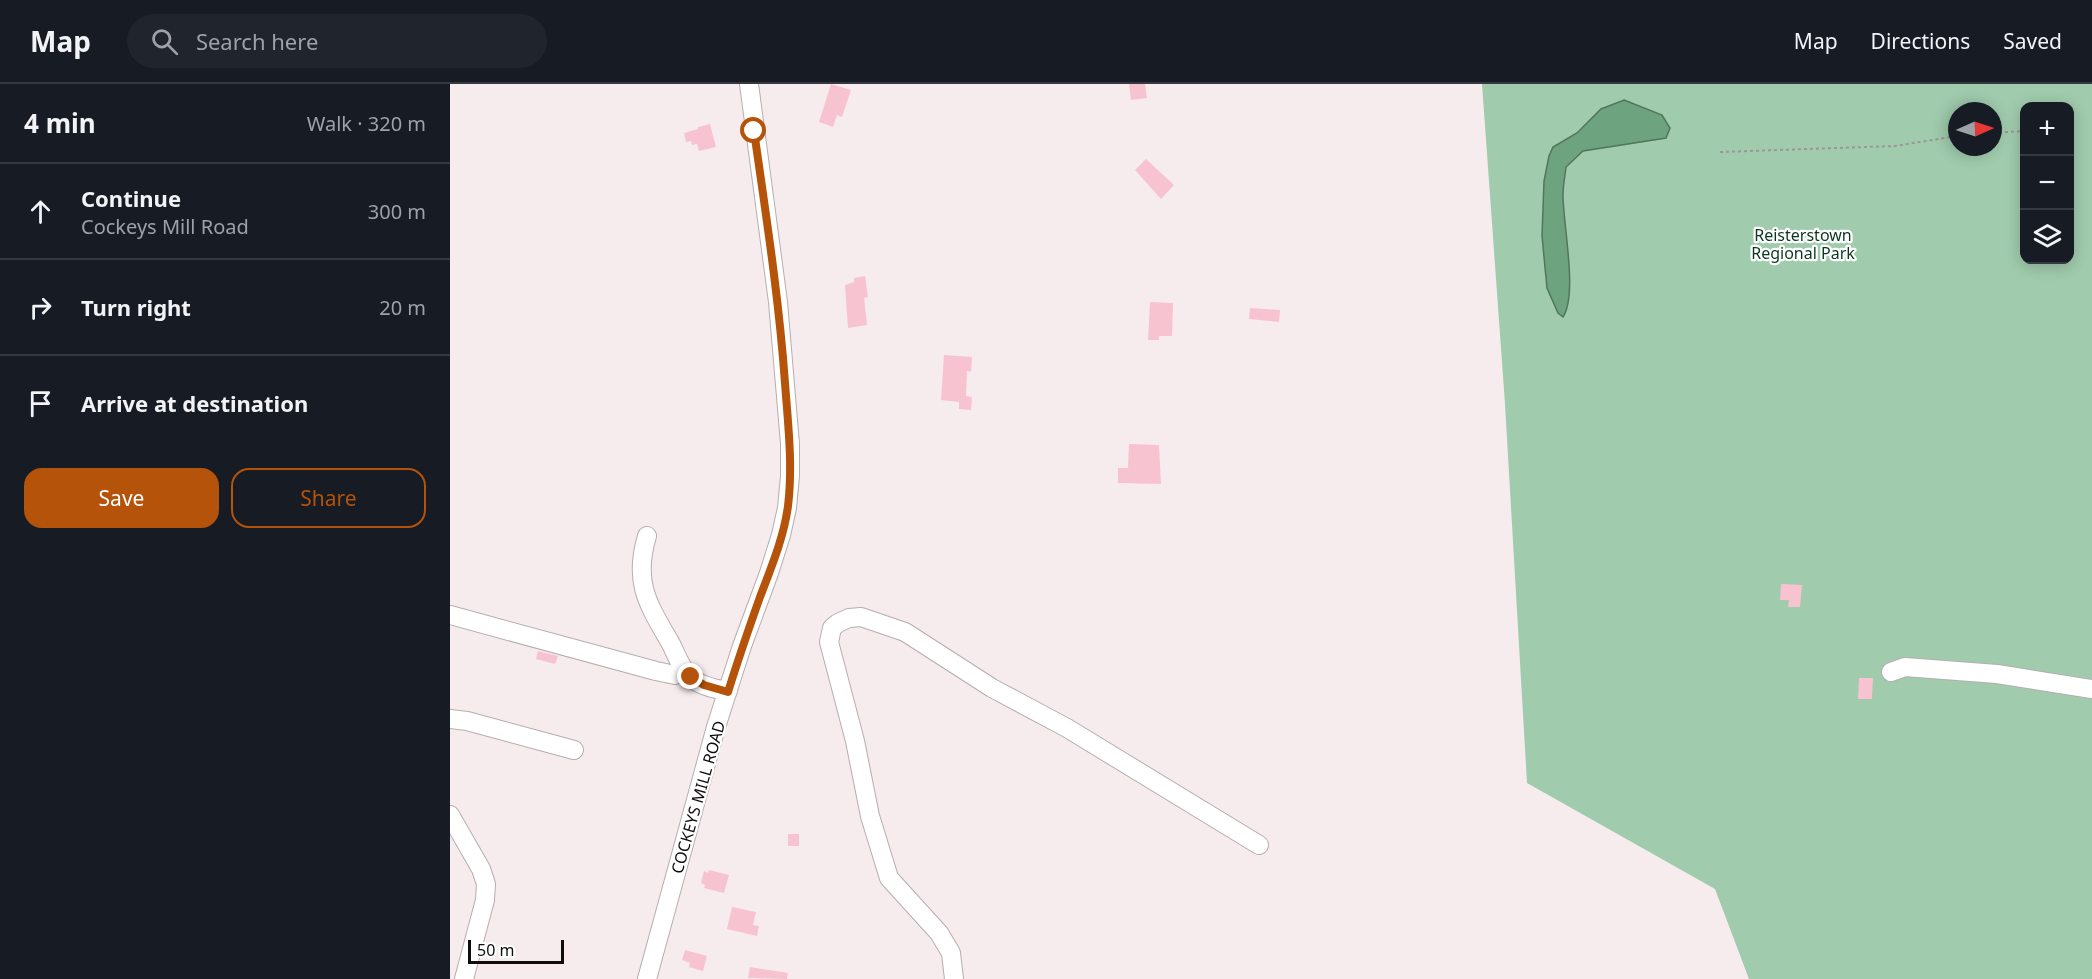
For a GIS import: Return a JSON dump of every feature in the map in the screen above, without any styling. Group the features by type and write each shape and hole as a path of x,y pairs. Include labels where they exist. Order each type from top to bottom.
{"street":[{"name":"COCKEYS MILL ROAD","path":"647,979 728,692 782,535 788,508 790,444 778,302 749,84"},
{"path":"647,536 640,564 646,596 685,671 704,685 728,692"},
{"path":"450,615 656,671 675,675 685,671"},
{"path":"954,979 951,953 939,933 889,878 870,816 855,741 829,642 832,628 838,622 861,617 905,632 992,688 1088,740 1259,845"},
{"path":"1891,672 1905,667 1946,669 1997,674 2092,689"},
{"path":"450,719 484,725 574,750"},
{"path":"450,815 486,884 486,900 464,979"}],"path":[{"path":"2002,132 2020,131"},
{"path":"1720,152 1895,146 1948,137"}],"green space":[{"name":"Reisterstown Regional Park","path":"1482,84 2092,84 2092,979 1749,979 1715,889 1527,783 1505,404"}],"shaded area":[{"path":"1624,100 1662,115 1670,128 1666,138 1583,151 1566,167 1563,195 1570,276 1567,306 1563,317 1558,313 1547,288 1542,236 1544,181 1549,156 1553,147 1577,133 1601,109"}],"building":[{"path":"831,84 851,90 842,117 837,115 833,127 819,122"},
{"path":"1129,84 1145,84 1147,98 1131,100"},
{"path":"710,124 716,147 699,151 697,144 692,145 691,141 686,142 684,133"},
{"path":"1146,159 1174,185 1161,199 1135,170"},
{"path":"865,276 868,297 864,298 867,325 848,328 845,285 854,282 854,278"},
{"path":"1150,302 1173,303 1172,336 1159,336 1159,340 1148,340"},
{"path":"1250,308 1280,310 1279,322 1249,319"},
{"path":"944,355 972,357 971,372 967,371 966,396 972,397 971,410 959,409 959,402 941,400"},
{"path":"1129,444 1159,445 1161,484 1118,483 1118,468 1128,468"},
{"path":"1781,584 1802,585 1800,607 1788,607 1789,600 1780,600"},
{"path":"538,651 558,656 555,664 536,659"},
{"path":"1859,678 1873,678 1872,699 1858,699"},
{"path":"788,834 799,834 799,846 788,846"},
{"path":"709,870 729,875 724,893 704,888 705,885 701,883 704,871 708,873"},
{"path":"732,907 756,912 753,925 759,926 757,936 727,929"},
{"path":"685,950 707,956 703,971 689,967 690,963 682,960"},
{"path":"750,967 788,973 787,979 748,978"}],"route":[{"path":"691,677 704,685 728,692 782,535 788,508 790,444 778,302 754,131"}]}
